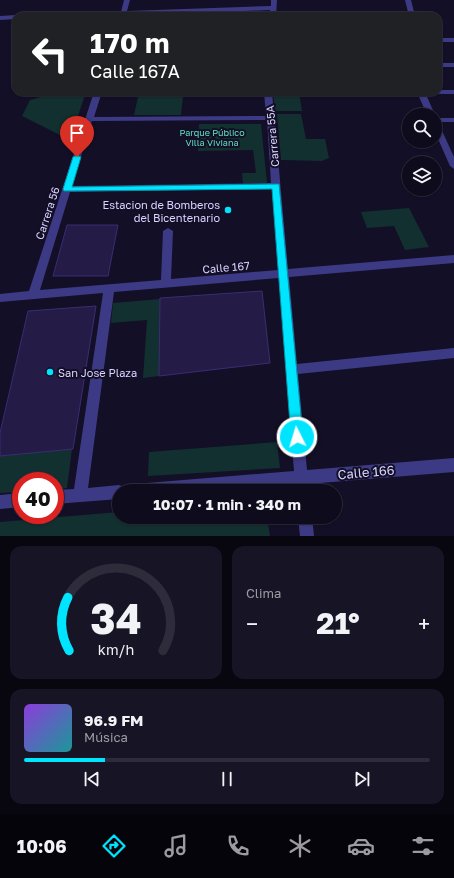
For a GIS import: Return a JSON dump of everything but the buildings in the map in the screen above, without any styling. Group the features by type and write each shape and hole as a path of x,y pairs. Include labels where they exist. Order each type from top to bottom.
{"street":[{"path":"124,12 127,0"},
{"path":"274,0 274,12"},
{"path":"408,0 411,12"},
{"path":"174,12 274,8"},
{"path":"0,18 12,17"},
{"path":"442,40 454,40"},
{"path":"442,66 454,65"},
{"path":"442,92 454,92"},
{"name":"Carrera 56","path":"33,295 97,96"},
{"name":"Carrera 55A","path":"268,96 301,484"},
{"path":"423,96 428,108"},
{"path":"89,119 270,118"},
{"path":"442,121 454,120"},
{"path":"442,138 454,166"},
{"path":"67,189 276,186"},
{"path":"166,284 168,231"},
{"name":"Calle 167","path":"0,298 454,259"},
{"path":"80,495 109,289"},
{"path":"291,370 454,353"},
{"name":"Calle 166","path":"309,484 454,465"},
{"path":"64,496 112,493"},
{"path":"0,502 12,501"},
{"path":"306,524 307,536"}],"green space":[{"path":"44,96 85,96 70,140 22,116 30,100"},
{"path":"183,96 181,115 134,115 138,97"},
{"path":"273,96 300,96 302,111 275,111"},
{"path":"277,114 301,114 306,139 325,139 329,158 322,161 281,160"},
{"name":"Parque Público Villa Viviana","path":"199,124 261,124 267,183 243,184 242,173 256,173 253,150 198,151"},
{"path":"409,208 429,247 405,250 394,226 367,228 361,212"},
{"path":"160,299 159,376 143,378 147,320 111,323 113,303"},
{"path":"277,442 280,468 148,476 149,452"},
{"path":"72,449 67,488 64,488 64,472 12,472 12,492 0,493 0,456"},
{"path":"112,513 112,524 268,524 270,536 0,536 0,522 12,521 12,524 64,524 64,517"}],"place":[{"name":"Estacion de Bomberos del Bicentenario","path":"228,210"},
{"name":"San Jose Plaza","path":"50,372"}],"route":[{"path":"77,157 67,189 276,186 297,437"}]}
